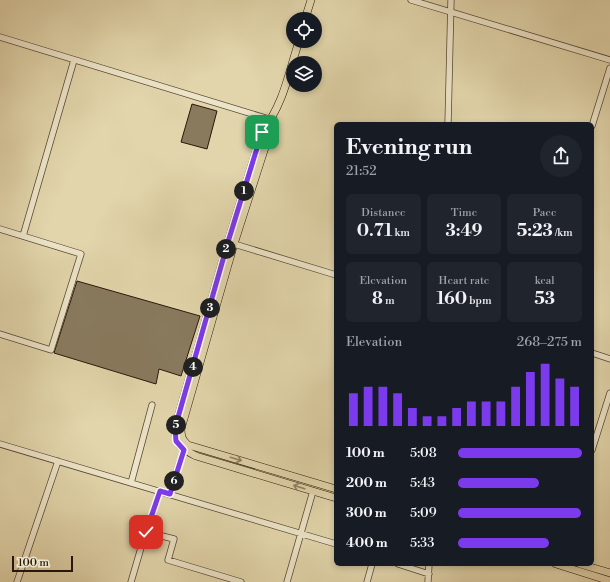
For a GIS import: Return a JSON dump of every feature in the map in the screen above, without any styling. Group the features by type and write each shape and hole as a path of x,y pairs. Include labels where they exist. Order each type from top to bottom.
{"main road":[{"path":"307,12 311,0"},
{"path":"297,48 282,99 272,120 269,135 231,243 175,428 176,441 184,450 196,456 334,497"},
{"path":"231,243 181,429 182,438 188,444 334,488"},
{"path":"562,566 610,581"},
{"path":"587,566 610,573"}],"street":[{"path":"411,0 610,60"},
{"path":"448,122 451,0"},
{"path":"0,37 272,120"},
{"path":"22,236 74,60"},
{"path":"593,122 610,68"},
{"path":"0,229 81,254 51,350 0,334"},
{"path":"231,243 334,274"},
{"path":"594,354 610,358"},
{"path":"594,444 610,393"},
{"path":"131,483 152,405"},
{"path":"0,444 334,543"},
{"path":"170,494 184,450"},
{"path":"17,582 58,461"},
{"path":"131,582 160,491"},
{"path":"287,582 313,491"},
{"path":"146,532 174,539 168,560 241,582"},
{"path":"367,582 371,566"},
{"path":"404,566 429,574"},
{"path":"428,582 429,566"}],"building":[{"path":"192,104 217,111 207,149 181,142"},
{"path":"77,281 200,316 181,376 159,369 156,384 54,353"}],"route":[{"path":"146,532 160,491 170,494 184,450 176,441 175,428 228,242 262,132"}]}
